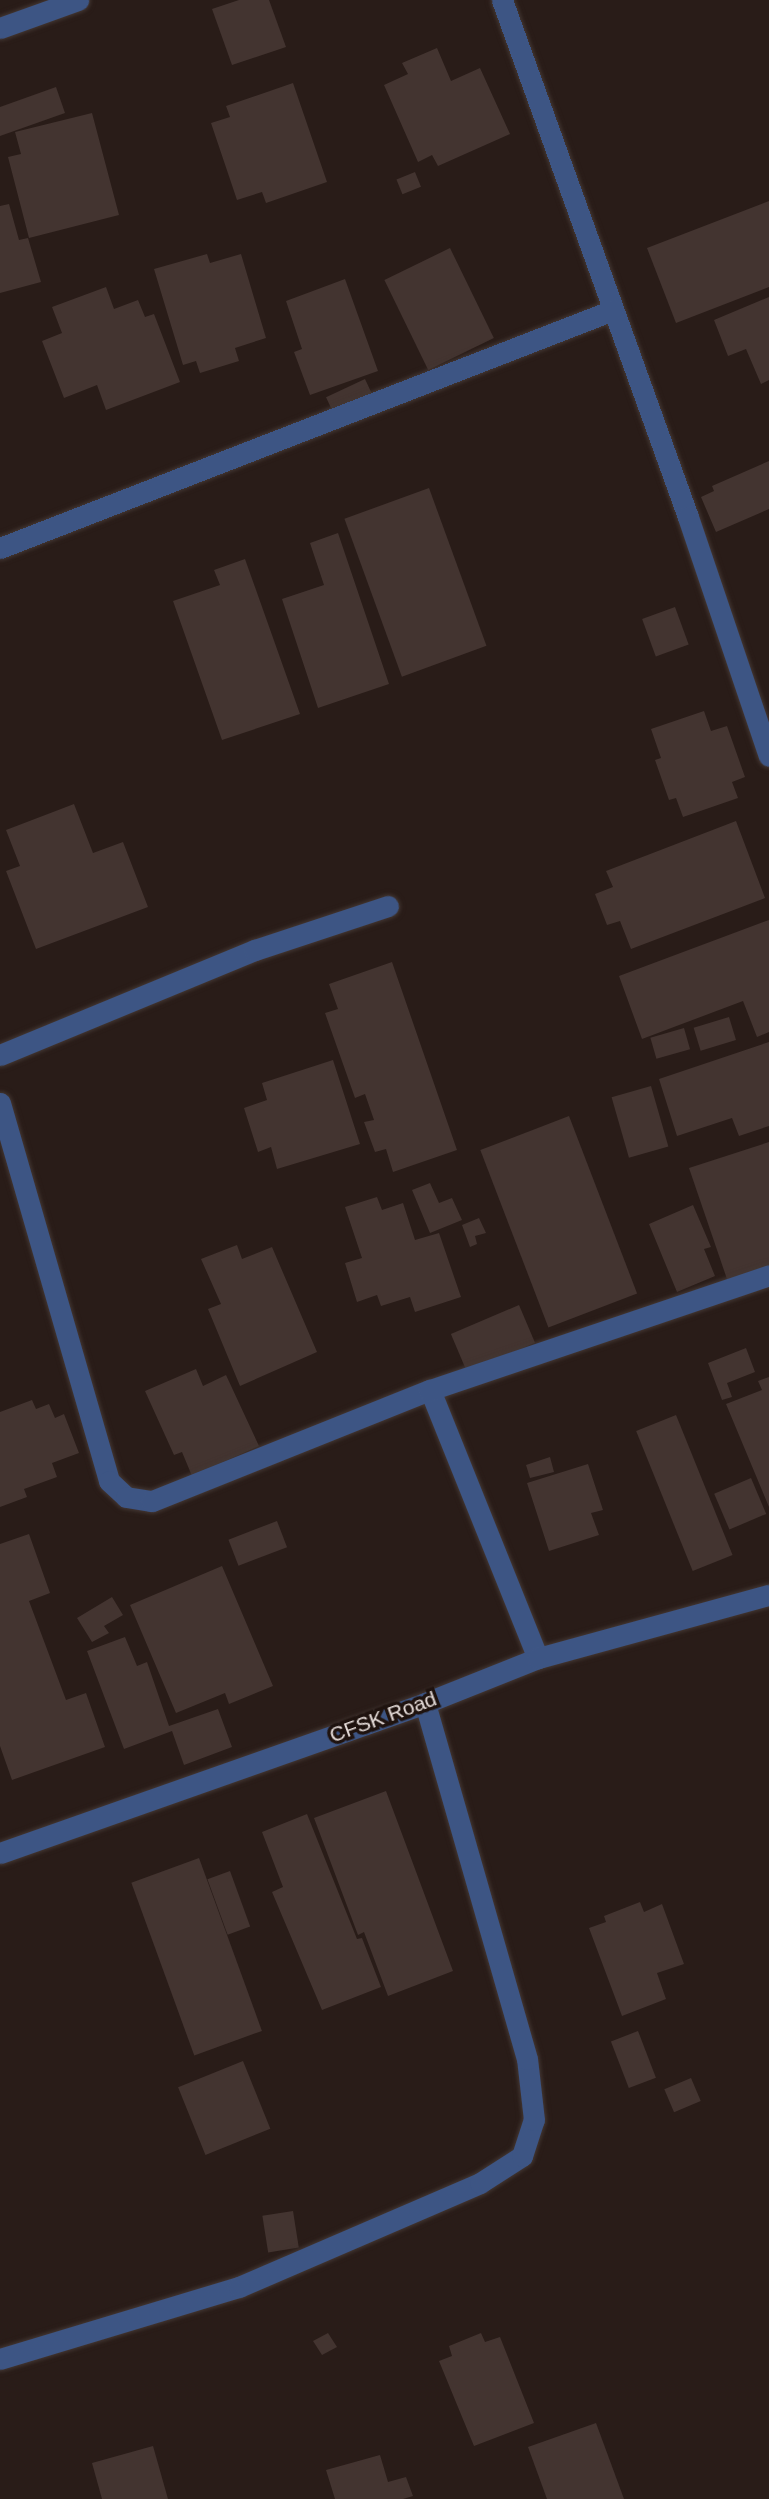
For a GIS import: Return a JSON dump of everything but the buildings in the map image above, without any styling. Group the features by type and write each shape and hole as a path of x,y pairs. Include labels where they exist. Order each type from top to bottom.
{"street":[{"path":"0,28 78,0"},
{"path":"502,0 614,310 769,756"},
{"path":"0,548 614,310"},
{"path":"0,1055 255,950 387,906"},
{"path":"0,1103 109,1481 126,1497 152,1500 430,1390 769,1275"},
{"path":"430,1390 538,1658"},
{"name":"CFSK Road","path":"0,1853 425,1703 538,1658 769,1595"},
{"path":"0,2359 239,2287 480,2183 522,2156 534,2120 527,2059 425,1703"}]}
